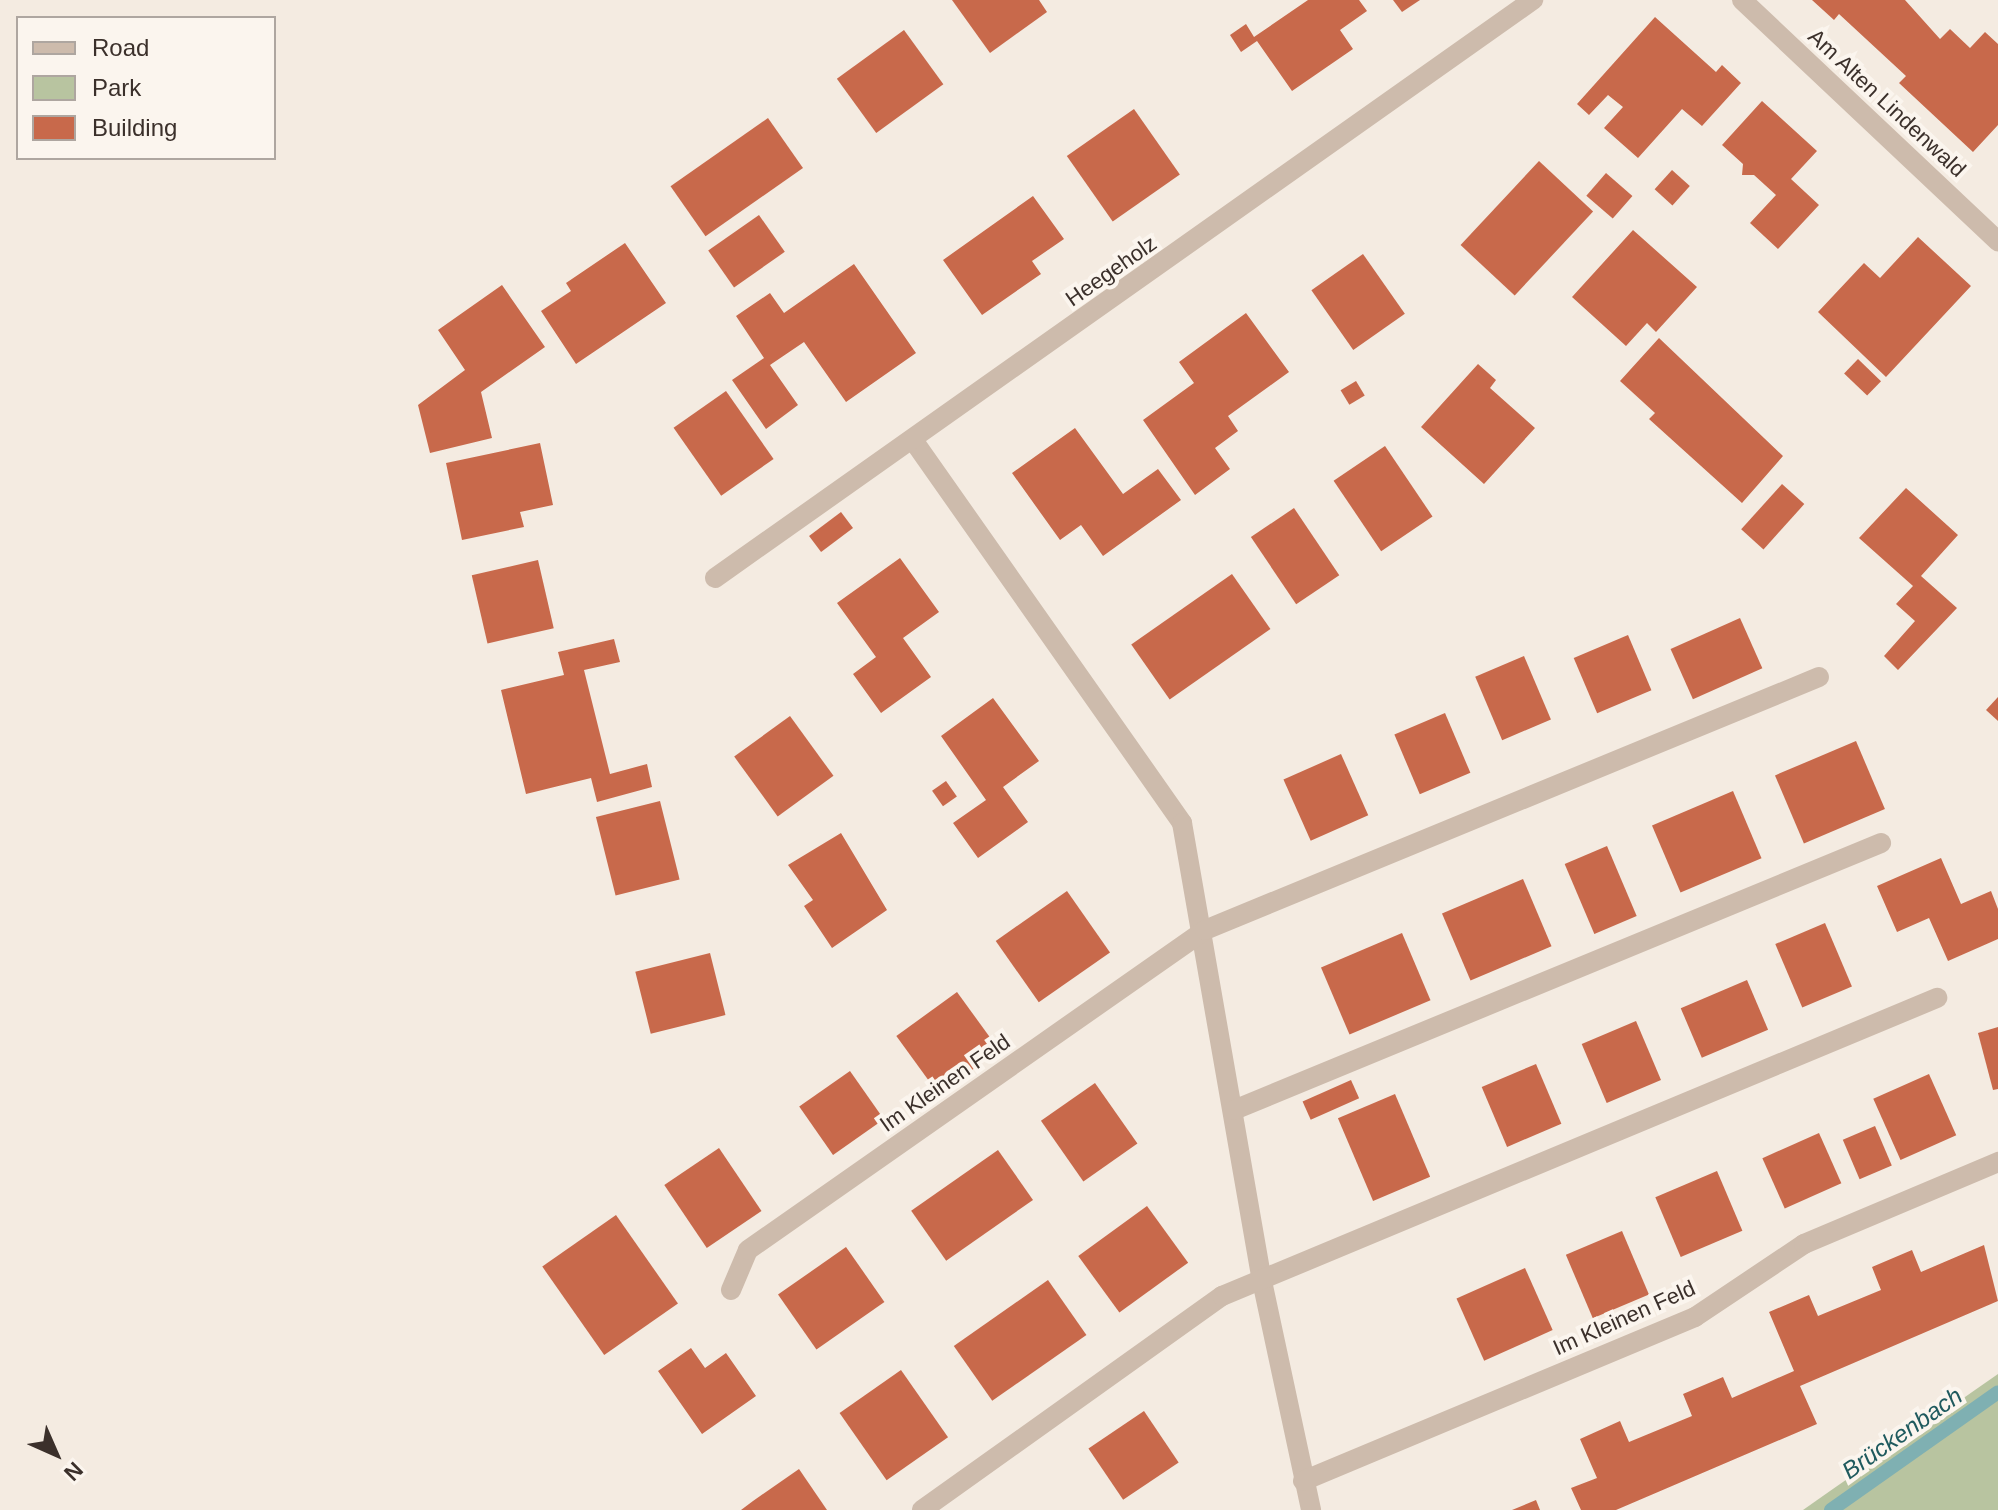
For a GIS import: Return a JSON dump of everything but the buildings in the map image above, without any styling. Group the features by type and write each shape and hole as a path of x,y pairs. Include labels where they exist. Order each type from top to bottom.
{"street":[{"name":"Heegeholz","path":"715,578 1533,0"},
{"name":"Am Alten Lindenwald","path":"1742,0 1998,241"},
{"path":"913,440 1182,823 1205,930 1262,1281 1311,1510"},
{"name":"Im Kleinen Feld","path":"731,1290 748,1250 1205,930 1819,677"},
{"path":"1234,1110 1881,843"},
{"path":"922,1510 1222,1296 1937,998"},
{"name":"Im Kleinen Feld","path":"1303,1481 1695,1317 1804,1244 1998,1162"}],"green space":[{"path":"1998,1374 1998,1510 1803,1510 1830,1491"}],"waterway":[{"name":"Brückenbach","path":"1831,1510 1998,1392"}]}
